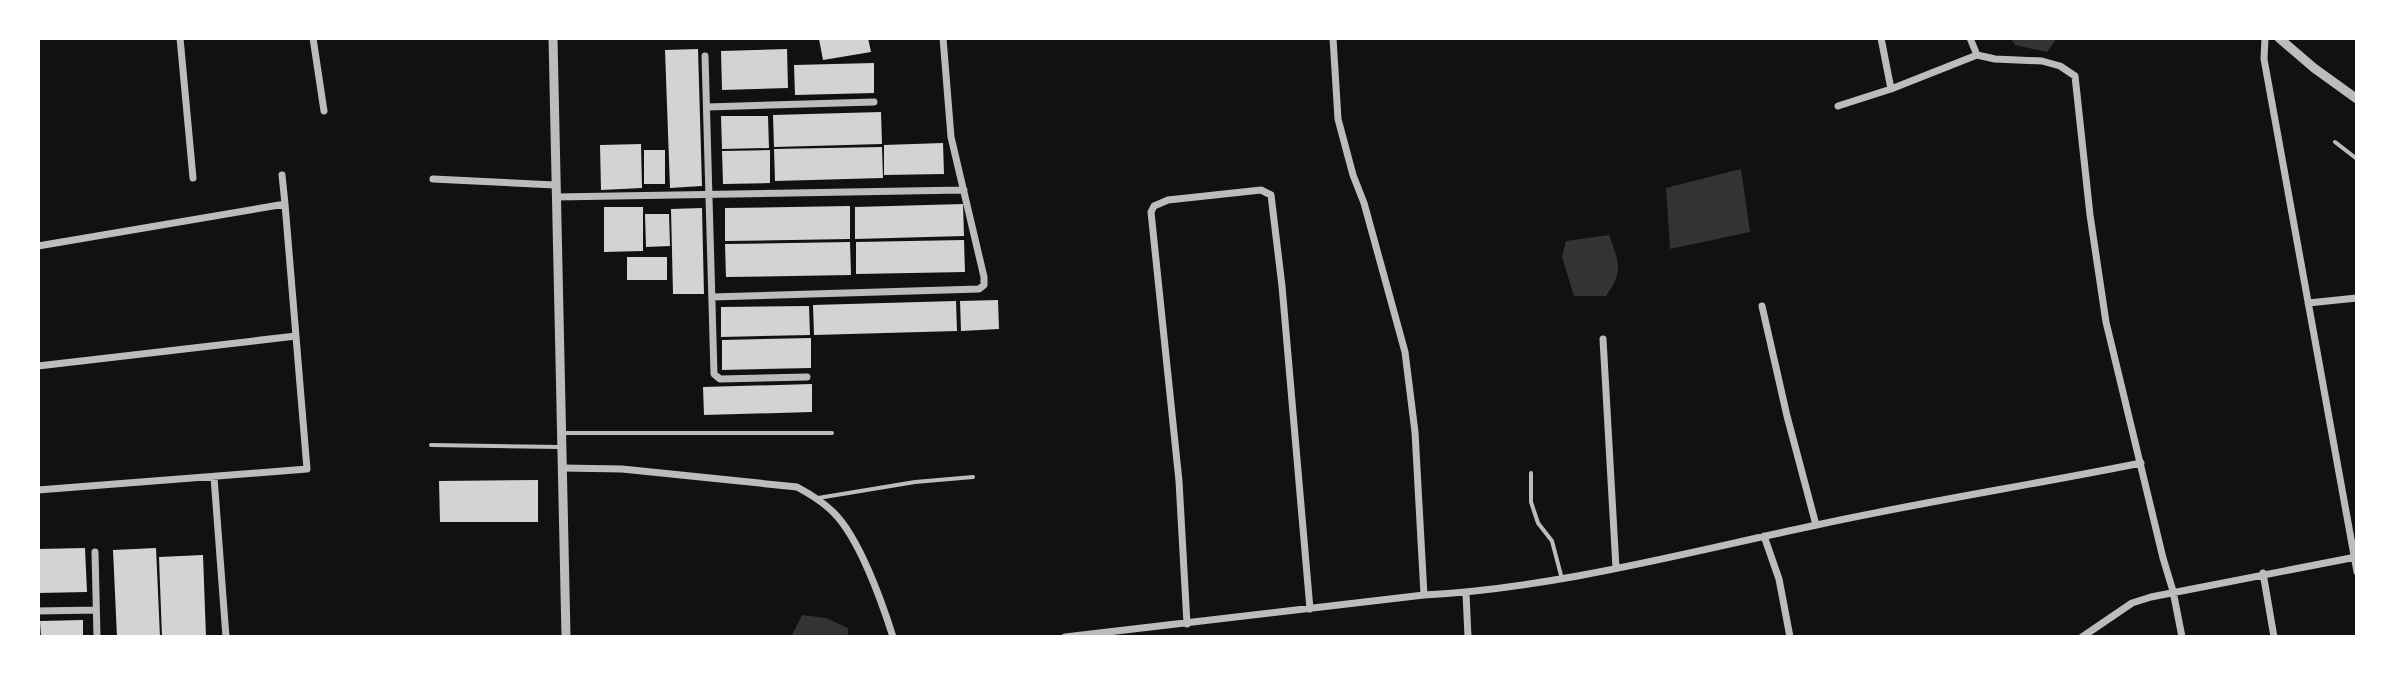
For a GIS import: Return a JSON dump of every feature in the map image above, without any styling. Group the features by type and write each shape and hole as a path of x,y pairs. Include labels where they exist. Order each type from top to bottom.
{"street":[{"path":"180,38 193,178"},
{"path":"313,38 324,111"},
{"path":"553,38 566,637"},
{"path":"712,297 979,289 984,285 951,137 943,38"},
{"path":"1333,38 1338,119 1405,352 1415,432 1424,595"},
{"path":"1881,38 1891,89"},
{"path":"1970,38 1977,55"},
{"path":"2265,38 2264,59 2357,572"},
{"path":"2279,38 2357,99"},
{"path":"1838,106 1977,55 2042,61 2060,66 2075,76 2090,215 2106,322 2182,637"},
{"path":"705,56 716,377 807,377"},
{"path":"707,107 874,102"},
{"path":"38,490 307,469 282,175"},
{"path":"433,179 555,185"},
{"path":"556,197 964,190"},
{"path":"1187,624 1179,481 1151,212 1154,206 1168,200 1261,190 1271,195 1282,286 1310,609"},
{"path":"38,246 285,204"},
{"path":"2308,303 2357,298"},
{"path":"1762,306 1816,525"},
{"path":"38,366 296,336"},
{"path":"1603,339 1616,568"},
{"path":"1065,637 1424,595 1466,593 1562,579 1816,525 2141,463"},
{"path":"562,468 701,475 797,487 818,498 836,514 866,566 893,637"},
{"path":"214,477 226,637"},
{"path":"1764,536 1779,579 1790,637"},
{"path":"95,552 97,637"},
{"path":"2087,635 2132,603 2173,591 2356,557"},
{"path":"2263,573 2274,637"},
{"path":"1466,593 1468,637"},
{"path":"38,611 96,610"}],"lane":[{"path":"2335,142 2357,159"},
{"path":"562,433 832,433"},
{"path":"431,445 562,447"},
{"path":"1531,473 1531,502 1538,523 1552,541 1562,579"},
{"path":"818,498 915,482 973,477"}],"shaded area":[{"path":"2010,38 2057,38 2047,52 2015,45"},
{"path":"1741,169 1750,232 1670,249 1666,188"},
{"path":"1609,235 1618,267 1612,288 1606,296 1574,296 1562,257 1566,241"},
{"path":"802,615 826,618 848,628 848,637 791,637"}],"building":[{"path":"868,38 871,52 823,60 819,39"},
{"path":"698,49 702,186 670,188 665,50"},
{"path":"787,49 788,88 722,90 721,51"},
{"path":"874,63 874,93 795,95 794,65"},
{"path":"881,112 882,144 774,147 773,115"},
{"path":"721,116 768,116 769,148 722,149"},
{"path":"943,143 944,174 884,175 884,145"},
{"path":"641,144 642,188 601,190 600,145"},
{"path":"882,147 883,178 775,181 774,149"},
{"path":"644,150 665,150 665,184 644,184"},
{"path":"770,150 770,183 723,184 722,151"},
{"path":"963,204 964,236 855,239 855,207"},
{"path":"850,206 850,239 725,241 725,208"},
{"path":"604,207 643,207 643,251 604,252"},
{"path":"702,208 704,294 673,294 671,209"},
{"path":"645,214 669,214 670,246 646,247"},
{"path":"964,240 965,272 856,274 856,242"},
{"path":"850,242 851,275 726,277 725,244"},
{"path":"627,257 667,257 667,280 627,280"},
{"path":"998,300 999,329 961,331 960,301"},
{"path":"956,301 957,331 814,335 813,305"},
{"path":"809,306 810,335 721,337 721,307"},
{"path":"811,338 811,368 722,370 722,340"},
{"path":"812,384 812,412 704,415 703,387"},
{"path":"538,480 538,522 440,522 439,481"},
{"path":"85,548 87,592 38,593 38,549"},
{"path":"156,548 160,637 117,637 113,550"},
{"path":"203,555 206,637 162,637 159,557"},
{"path":"83,620 83,637 41,637 40,621"}]}
